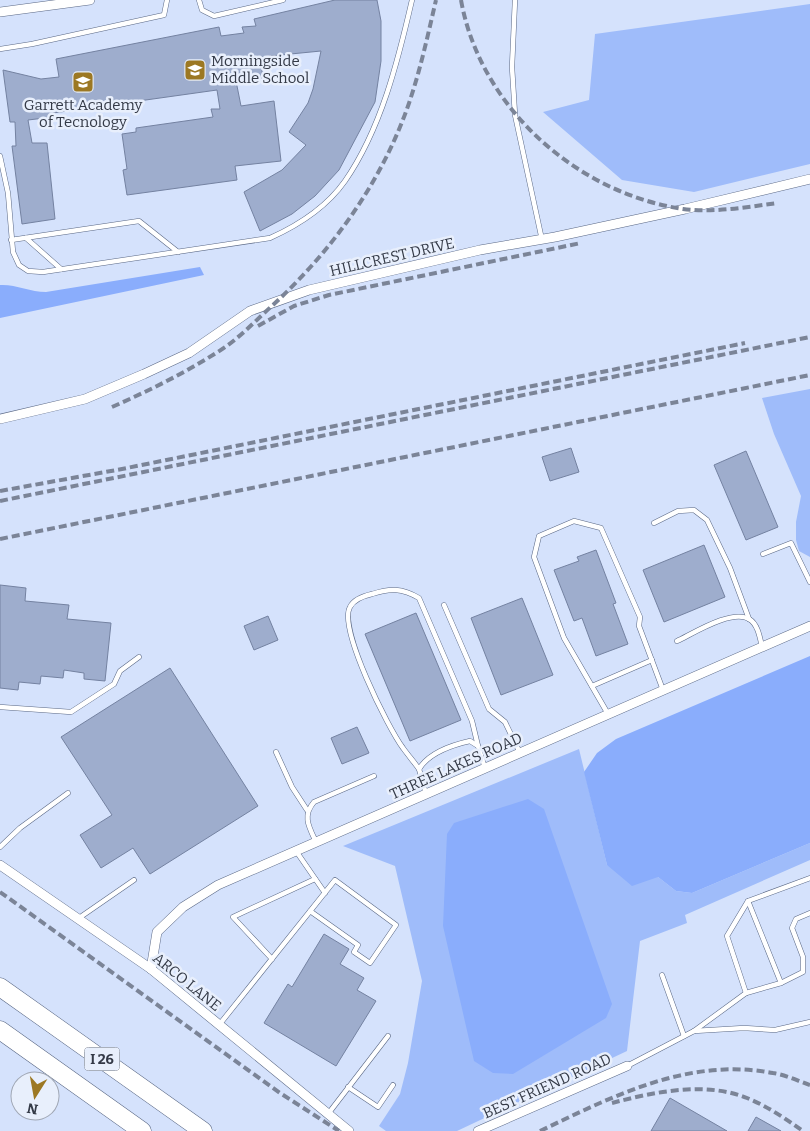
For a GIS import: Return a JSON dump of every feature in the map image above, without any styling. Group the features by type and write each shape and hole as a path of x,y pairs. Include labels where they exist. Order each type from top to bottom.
{"highway":[{"name":"I 26","path":"0,987 203,1131"},
{"name":"I 26","path":"0,1030 142,1131"}],"street":[{"path":"0,12 90,0"},
{"name":"HILLCREST DRIVE","path":"0,419 85,398 144,374 189,353 250,311 309,290 480,250 542,240 685,209 810,179"},
{"name":"THREE LAKES ROAD","path":"151,969 157,932 183,907 218,885 810,626"},
{"name":"ARCO LANE","path":"0,865 151,969 349,1131"},
{"name":"BEST FRIEND ROAD","path":"478,1131 627,1066"}],"lane":[{"path":"0,49 32,44 164,15 167,0"},
{"path":"199,0 202,10 214,16 283,0"},
{"path":"0,156 8,193 13,252 20,265 28,271 43,272 270,238 298,225 328,199 344,182 358,160 381,110 412,0"},
{"path":"515,0 512,67 515,115 542,240"},
{"path":"12,240 139,221 178,252"},
{"path":"26,238 61,269"},
{"path":"654,523 678,511 694,510 707,520 730,568 749,619 756,628 762,647"},
{"path":"608,714 564,638 534,557 539,536 574,521 601,528 640,617 639,626 663,690"},
{"path":"763,554 791,543 810,582"},
{"path":"426,794 419,769 402,748 390,727 358,657 348,626 349,608 359,598 390,588 408,592 419,598 472,721 485,768"},
{"path":"444,605 489,709 505,722 520,752"},
{"path":"677,641 734,615 749,619"},
{"path":"0,707 72,712 114,684 120,671 139,658"},
{"path":"592,686 652,660"},
{"path":"419,769 425,759 459,743 470,741 478,746"},
{"path":"276,752 292,787 307,810 307,822 316,842"},
{"path":"307,810 314,802 374,776"},
{"path":"0,847 20,828 68,793"},
{"path":"295,850 325,893"},
{"path":"746,993 726,936 748,901 810,878"},
{"path":"272,959 233,917 315,879"},
{"path":"78,919 134,880"},
{"path":"220,1025 310,911 336,880 396,925 370,963 354,952 358,945 310,911"},
{"path":"748,901 781,983"},
{"path":"627,1066 694,1031 746,993 781,983 803,972 803,957 792,928 796,919 810,913"},
{"path":"662,975 684,1036"},
{"path":"694,1031 744,1028 775,1030 810,1022"},
{"path":"328,1114 388,1036"},
{"path":"348,1087 378,1107 393,1084"}],"shaded area":[{"path":"810,4 810,164 694,192 622,180 543,112 589,100 595,34"},
{"path":"200,267 204,275 0,318 0,285 46,292"},
{"path":"810,389 810,557 799,551 796,540 796,522 801,496 774,434 762,398"},
{"path":"810,656 810,843 692,893 676,891 658,877 632,886 607,865 584,772 597,753 616,739"},
{"path":"579,749 607,865 658,877 676,891 692,893 810,843 810,860 685,915 687,923 640,941 627,1051 457,1131 386,1131 379,1126 400,1094 408,1063 422,981 395,866 343,846"},
{"path":"528,799 544,809 612,1004 606,1018 513,1074 493,1073 474,1061 443,926 447,834 454,823"}],"building":[{"path":"335,0 377,0 381,21 381,61 375,102 339,170 315,196 292,214 260,231 244,192 282,170 306,145 289,132 308,103 321,51 260,57 263,78 236,81 241,106 274,101 281,161 235,166 237,180 127,195 123,170 127,169 122,134 136,132 136,128 213,117 211,109 220,109 217,90 53,113 53,117 28,120 32,143 47,143 55,219 22,224 12,146 16,146 15,122 10,122 3,70 41,79 59,77 56,59 219,27 221,36 244,33 242,27 256,26 254,19"},
{"path":"571,448 579,472 550,481 542,457"},
{"path":"746,451 778,527 746,540 714,465"},
{"path":"704,545 725,597 664,622 643,570"},
{"path":"596,550 616,603 613,604 628,644 596,656 582,618 574,621 554,570 579,561 577,557"},
{"path":"0,585 26,588 25,601 69,605 67,619 111,623 105,681 84,679 84,673 64,670 63,678 41,676 40,684 19,682 18,690 0,688"},
{"path":"522,598 553,675 501,695 471,618"},
{"path":"416,613 461,720 410,741 365,634"},
{"path":"268,616 278,640 254,650 244,626"},
{"path":"170,668 258,806 150,874 133,848 101,868 80,835 112,815 61,737"},
{"path":"357,727 369,753 342,764 331,738"},
{"path":"324,934 349,949 340,964 364,978 357,990 376,1001 336,1066 264,1023 288,984 292,987"},
{"path":"670,1098 727,1131 651,1131"},
{"path":"756,1117 781,1131 748,1131"}],"railway":[{"path":"112,407 178,375 224,348 246,330 293,285 330,244 362,200 389,152 400,127 416,80 436,0"},
{"path":"461,0 472,39 489,76 511,109 539,139 571,164 606,185 644,200 683,209 719,210 778,203"},
{"path":"258,326 294,306 329,295 581,243"},
{"path":"0,501 810,337"},
{"path":"0,491 122,469 745,343"},
{"path":"0,539 810,375"},
{"path":"0,892 280,1093 339,1131"},
{"path":"540,1131 624,1093 681,1075 711,1070 742,1069 778,1074 810,1085"},
{"path":"612,1103 662,1092 697,1089 714,1090 731,1093 754,1101 803,1131"}],"place":[{"name":"Morningside Middle School","path":"195,70"},
{"name":"Garrett Academy of Tecnology","path":"83,82"}]}
